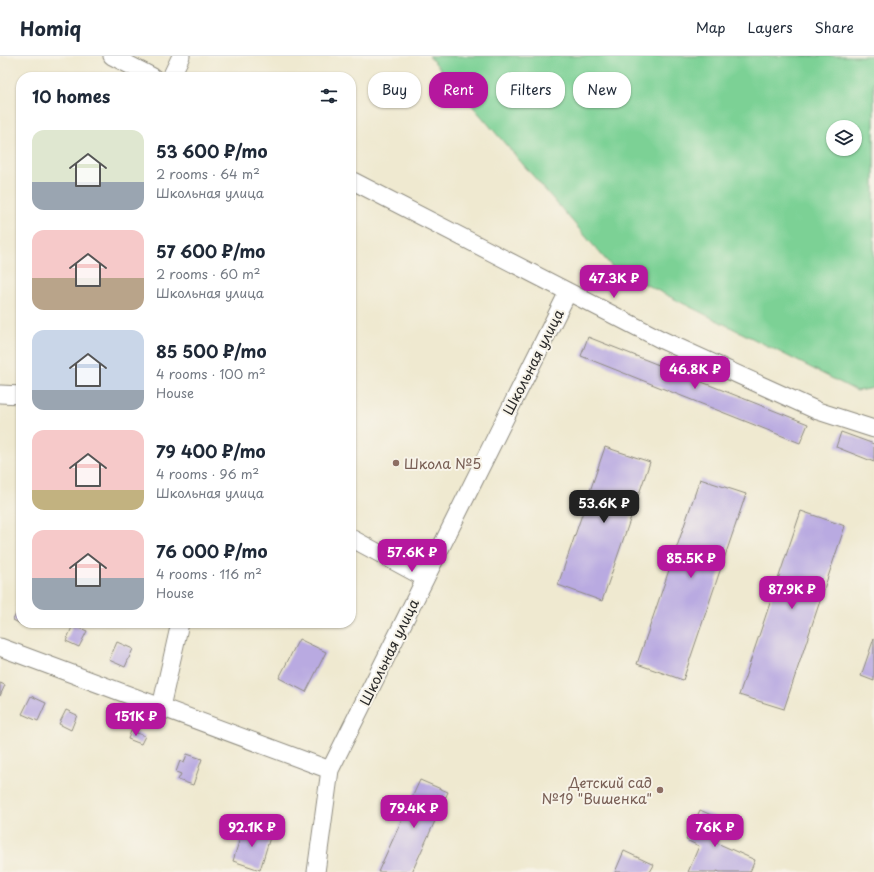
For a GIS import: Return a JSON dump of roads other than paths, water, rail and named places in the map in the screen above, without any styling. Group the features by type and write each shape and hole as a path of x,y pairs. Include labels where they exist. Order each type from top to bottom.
{"street":[{"path":"112,56 143,72"},
{"path":"173,72 181,56"},
{"name":"Школьная улица","path":"356,183 662,340 818,411 874,429"},
{"name":"Школьная улица","path":"316,872 330,770 568,292"},
{"path":"0,394 16,395"},
{"path":"356,541 426,578"},
{"path":"161,707 179,628"},
{"path":"0,647 330,770"}],"place":[{"name":"Школа №5","path":"396,463"},
{"name":"Детский сад №19 \"Вишенка\"","path":"660,790"}]}
